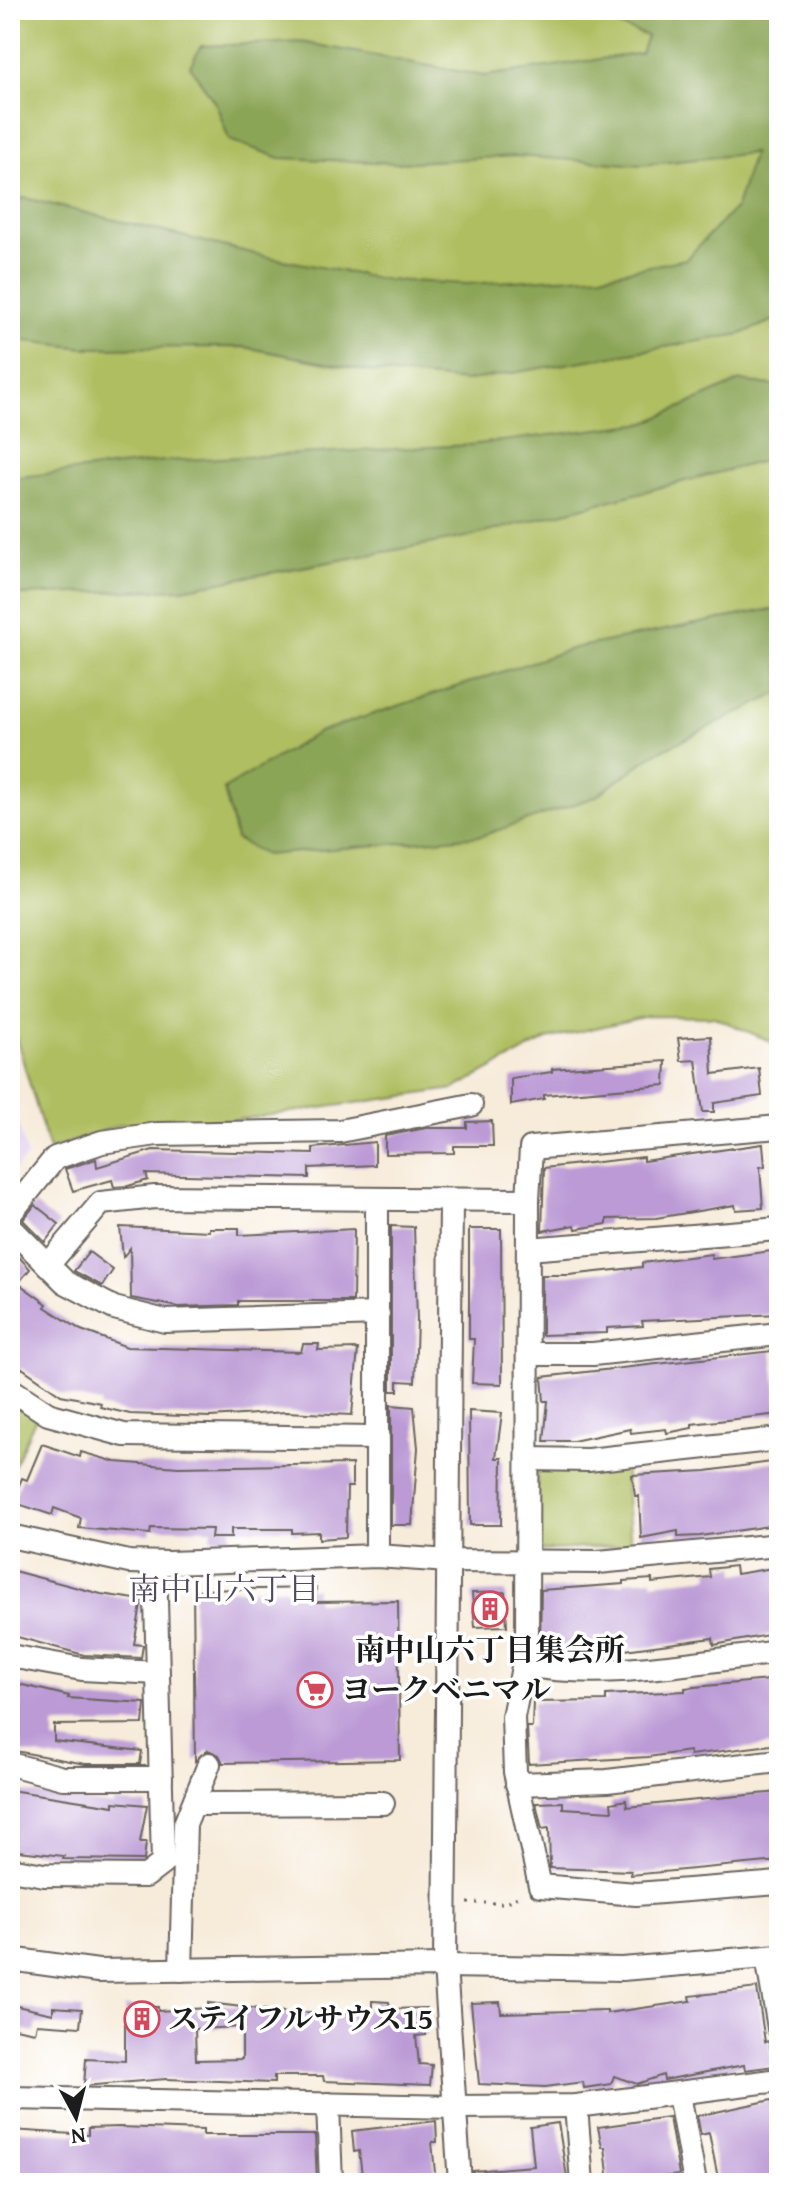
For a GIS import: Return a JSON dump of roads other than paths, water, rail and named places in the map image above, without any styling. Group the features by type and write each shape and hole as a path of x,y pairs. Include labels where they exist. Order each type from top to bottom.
{"street":[{"path":"10,1214 55,1158 102,1142 157,1134 340,1131 471,1105"},
{"path":"779,1127 531,1148 524,1665 513,1717 517,1784 540,1886 636,1894 779,1883"},
{"path":"48,1265 101,1203 155,1197 528,1200"},
{"path":"377,1199 377,1556"},
{"path":"451,1200 445,1966 460,2183"},
{"path":"10,1227 65,1282 114,1308 165,1321 378,1314"},
{"path":"528,1249 779,1229"},
{"path":"528,1354 593,1354 779,1334"},
{"path":"10,1389 48,1414 124,1435 378,1438"},
{"path":"528,1459 588,1460 779,1439"},
{"path":"10,1536 129,1562 155,1563 377,1556 449,1561 598,1562 779,1545"},
{"path":"10,1869 44,1875 146,1876 163,1863 155,1563"},
{"path":"524,1665 565,1672 779,1652"},
{"path":"10,1656 82,1669 158,1673"},
{"path":"517,1784 607,1781 779,1761"},
{"path":"10,1764 63,1778 161,1778"},
{"path":"181,1970 185,1824 209,1764"},
{"path":"195,1804 383,1803"},
{"path":"10,1959 98,1971 445,1966 622,1969 773,1957 779,2028"},
{"path":"10,2098 455,2107 576,2106 779,2080"},
{"path":"679,2094 695,2183"},
{"path":"328,2104 331,2183"},
{"path":"576,2106 582,2183"}],"place":[{"name":"南中山六丁目集会所","path":"490,1609"},
{"name":"ヨークベニマル","path":"315,1690"},
{"name":"ステイフルサウス15","path":"142,2019"}],"district":[{"name":"南中山六丁目","path":"224,1589"}]}
